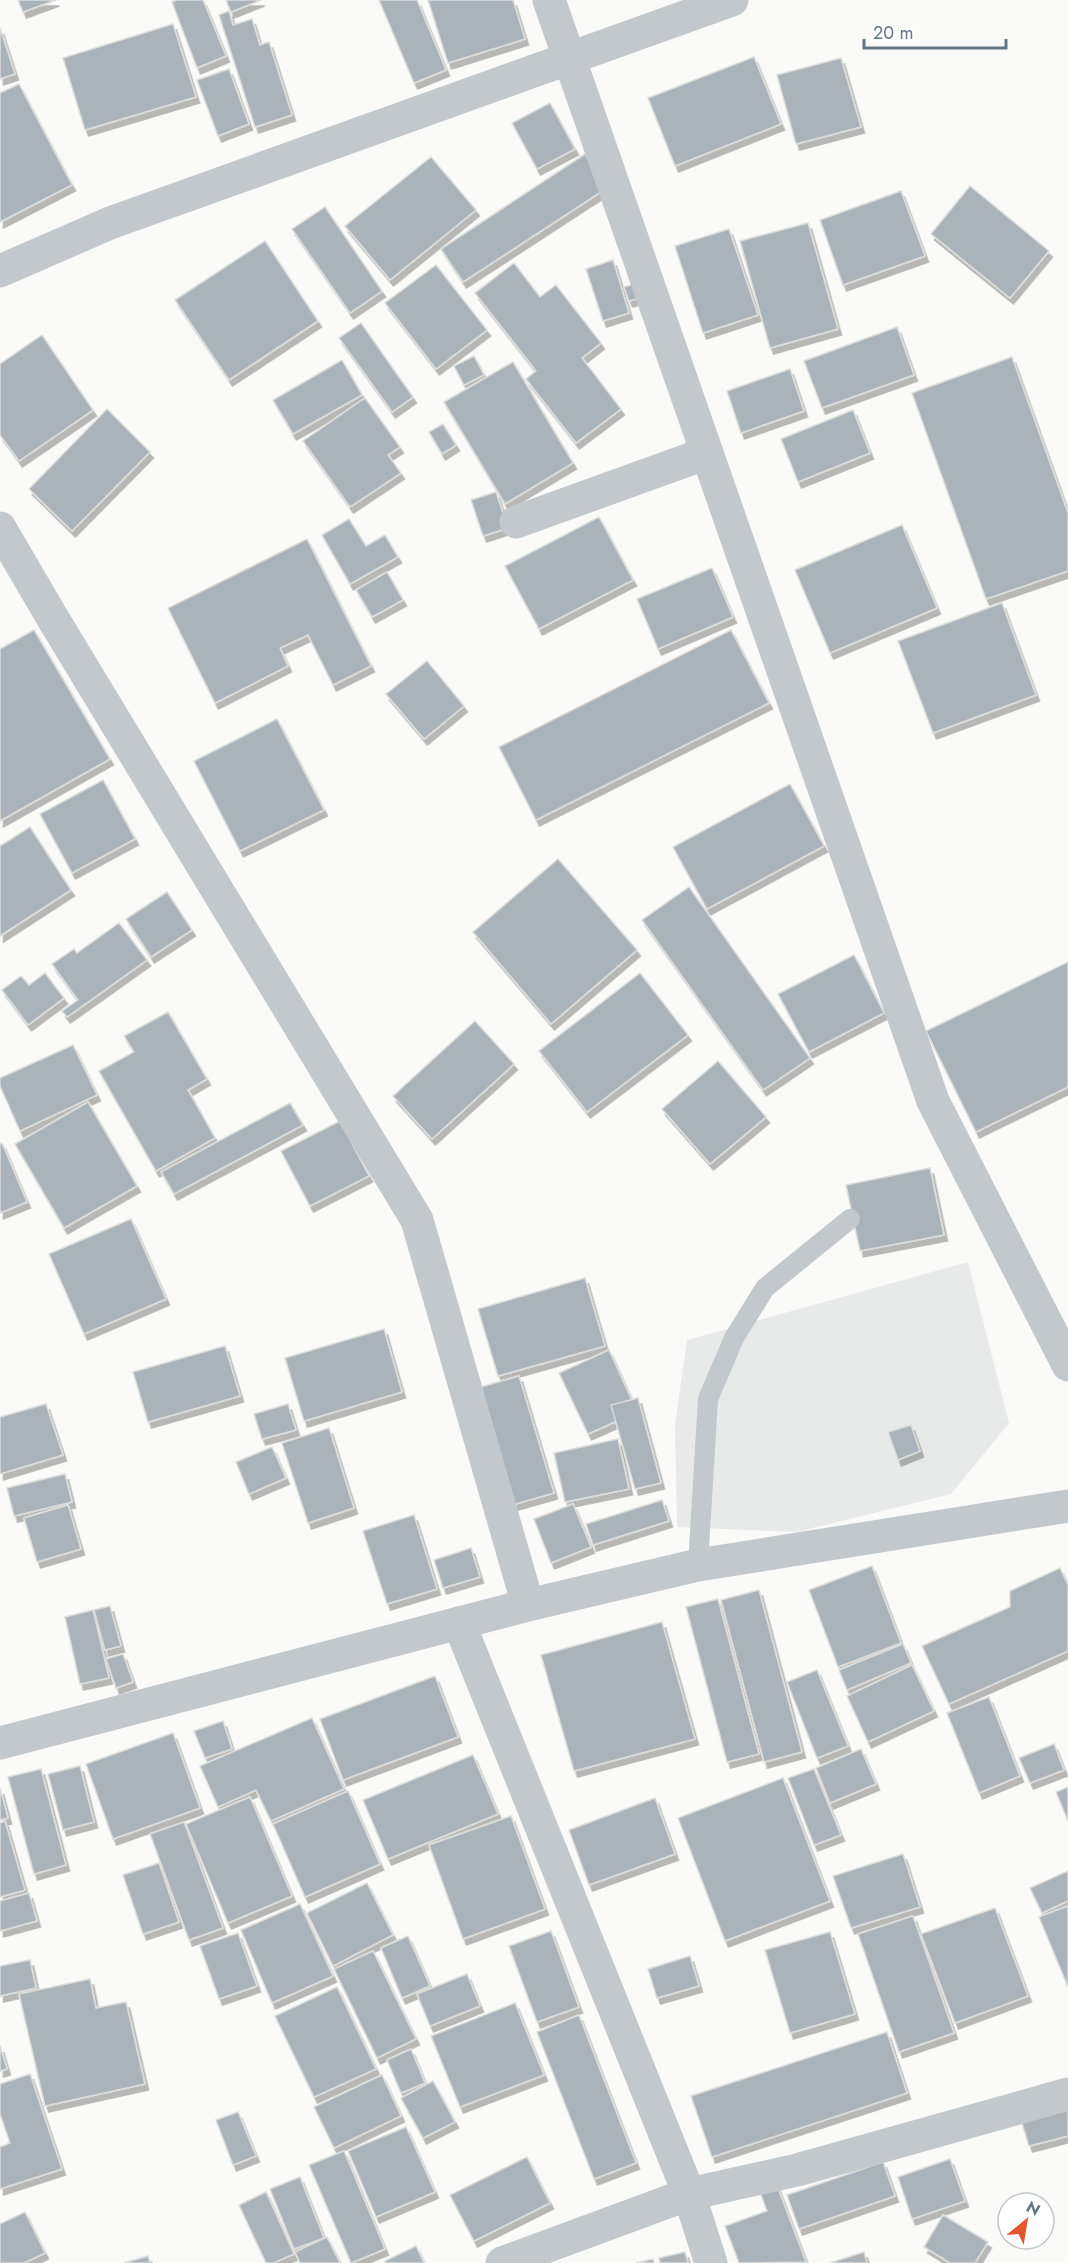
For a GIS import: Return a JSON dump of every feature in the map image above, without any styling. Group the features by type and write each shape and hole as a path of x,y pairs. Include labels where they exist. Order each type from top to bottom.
{"street":[{"path":"549,0 933,1101 1068,1365"},
{"path":"0,271 110,223 732,0"},
{"path":"516,522 707,453"},
{"path":"0,528 417,1220 528,1605"},
{"path":"0,1743 528,1605 698,1565 1068,1506"},
{"path":"459,1623 689,2194 711,2263"},
{"path":"502,2263 689,2194 797,2170 1068,2094"}],"lane":[{"path":"698,1565 708,1399 734,1338 765,1288 850,1219"}],"shaded area":[{"path":"968,1262 1009,1423 951,1494 797,1532 677,1527 675,1424 687,1340"}],"building":[{"path":"18,0 56,0 23,12"},
{"path":"203,0 226,56 197,68 172,2"},
{"path":"226,0 261,0 231,12"},
{"path":"379,0 417,0 446,70 414,83"},
{"path":"428,0 513,0 525,39 448,63"},
{"path":"229,11 233,25 252,19 260,45 269,42 292,115 255,127 219,15"},
{"path":"173,24 196,97 85,130 63,58"},
{"path":"0,28 15,74 0,79"},
{"path":"754,57 781,124 675,166 648,98"},
{"path":"841,58 861,127 796,144 777,75"},
{"path":"229,69 249,124 218,136 197,80"},
{"path":"19,84 72,185 0,222 0,93"},
{"path":"550,103 575,149 537,169 512,123"},
{"path":"585,154 607,188 463,282 441,249"},
{"path":"431,157 476,210 390,280 345,226"},
{"path":"970,186 1049,251 1010,298 931,234"},
{"path":"901,191 925,256 843,285 820,220"},
{"path":"325,207 382,291 350,313 292,229"},
{"path":"808,223 838,329 770,348 740,241"},
{"path":"729,229 758,315 703,333 675,246"},
{"path":"265,241 318,321 229,380 175,300"},
{"path":"613,260 629,313 603,321 586,269"},
{"path":"514,263 540,297 556,285 601,343 582,358 621,409 576,443 526,379 536,371 475,293"},
{"path":"436,265 487,330 436,369 385,303"},
{"path":"642,282 646,296 629,301 624,287"},
{"path":"361,323 413,397 392,412 339,338"},
{"path":"897,327 914,375 822,408 804,361"},
{"path":"42,335 93,410 19,461 0,435 0,364"},
{"path":"474,356 484,375 464,385 454,366"},
{"path":"1012,357 1068,513 1068,571 986,599 912,393"},
{"path":"342,360 362,395 293,434 273,400"},
{"path":"513,362 573,463 505,504 444,402"},
{"path":"790,369 804,411 741,433 727,391"},
{"path":"365,398 400,447 388,455 401,473 350,507 303,441"},
{"path":"107,409 150,452 72,531 29,489"},
{"path":"853,410 870,453 798,482 781,439"},
{"path":"443,424 456,445 442,454 429,432"},
{"path":"496,492 508,528 483,536 471,500"},
{"path":"599,517 633,580 539,629 505,566"},
{"path":"349,519 366,546 385,535 398,557 350,584 322,535"},
{"path":"902,525 937,608 830,653 795,570"},
{"path":"307,539 371,666 333,685 308,635 280,648 288,666 215,703 168,608"},
{"path":"712,568 733,617 658,649 637,599"},
{"path":"387,572 403,600 372,617 356,590"},
{"path":"1002,603 1036,695 933,733 898,641"},
{"path":"34,630 110,759 0,821 0,649"},
{"path":"731,630 769,703 536,820 499,747"},
{"path":"427,661 464,706 424,739 386,694"},
{"path":"277,719 324,810 240,851 194,761"},
{"path":"103,780 135,839 72,873 40,814"},
{"path":"790,784 824,846 707,909 673,847"},
{"path":"30,827 71,890 0,936 0,846"},
{"path":"558,859 637,950 551,1024 473,932"},
{"path":"689,887 810,1058 763,1090 642,920"},
{"path":"167,892 192,930 151,957 126,919"},
{"path":"119,923 147,960 67,1017 62,1011 78,1000 52,964 74,949 77,953"},
{"path":"854,955 884,1013 809,1052 778,994"},
{"path":"1068,962 1068,1087 976,1132 926,1031"},
{"path":"45,973 64,998 28,1025 2,990 21,976 29,985"},
{"path":"640,973 688,1035 587,1112 539,1051"},
{"path":"168,1012 207,1079 188,1090 215,1138 156,1171 99,1071 134,1052 124,1036"},
{"path":"475,1021 514,1064 432,1139 393,1096"},
{"path":"73,1045 97,1095 20,1131 0,1086 0,1078"},
{"path":"718,1061 766,1117 710,1164 662,1109"},
{"path":"88,1102 137,1186 64,1228 15,1144"},
{"path":"290,1103 303,1125 174,1194 161,1172"},
{"path":"340,1121 369,1176 310,1206 281,1151"},
{"path":"2,1143 27,1202 0,1213 0,1144"},
{"path":"930,1168 944,1235 860,1251 846,1185"},
{"path":"131,1219 166,1299 84,1334 49,1254"},
{"path":"585,1278 605,1346 498,1376 478,1309"},
{"path":"384,1329 402,1392 304,1421 285,1358"},
{"path":"225,1346 240,1396 148,1422 133,1372"},
{"path":"609,1350 637,1412 588,1434 559,1373"},
{"path":"519,1376 554,1493 501,1508 467,1391"},
{"path":"638,1398 661,1483 635,1489 611,1405"},
{"path":"46,1404 63,1455 0,1474 0,1417"},
{"path":"288,1404 296,1430 262,1439 254,1414"},
{"path":"911,1425 920,1451 898,1460 888,1432"},
{"path":"329,1428 354,1508 308,1523 282,1443"},
{"path":"618,1439 629,1489 565,1502 554,1453"},
{"path":"272,1447 286,1478 249,1494 236,1462"},
{"path":"65,1474 72,1502 14,1516 7,1488"},
{"path":"662,1500 669,1521 593,1545 586,1524"},
{"path":"573,1504 591,1547 551,1563 534,1519"},
{"path":"68,1505 81,1549 37,1562 24,1518"},
{"path":"414,1515 437,1589 387,1604 363,1531"},
{"path":"471,1548 480,1577 443,1588 434,1560"},
{"path":"872,1566 901,1643 838,1667 809,1590"},
{"path":"1060,1568 1068,1585 1068,1651 949,1704 922,1646 1010,1607 1010,1591"},
{"path":"759,1590 802,1752 764,1762 721,1600"},
{"path":"718,1599 759,1754 727,1762 686,1607"},
{"path":"110,1606 121,1646 105,1650 94,1610"},
{"path":"93,1610 109,1678 80,1684 65,1617"},
{"path":"662,1622 695,1739 574,1771 541,1655"},
{"path":"903,1644 911,1663 847,1690 839,1670"},
{"path":"123,1654 133,1682 116,1688 106,1659"},
{"path":"912,1665 934,1711 868,1742 847,1696"},
{"path":"817,1670 848,1746 817,1758 787,1682"},
{"path":"435,1676 458,1737 343,1780 320,1719"},
{"path":"989,1697 1020,1776 979,1793 947,1713"},
{"path":"312,1718 344,1789 271,1821 256,1790 218,1807 200,1766"},
{"path":"223,1721 232,1749 205,1758 194,1731"},
{"path":"173,1733 200,1808 113,1839 86,1764"},
{"path":"1054,1744 1064,1770 1030,1783 1019,1758"},
{"path":"861,1749 876,1784 830,1803 816,1768"},
{"path":"473,1755 498,1814 388,1859 363,1800"},
{"path":"80,1766 94,1822 63,1830 48,1774"},
{"path":"41,1769 66,1865 34,1874 8,1777"},
{"path":"814,1769 841,1835 814,1845 788,1778"},
{"path":"783,1778 830,1901 725,1941 678,1818"},
{"path":"1068,1787 1068,1821 1056,1792"},
{"path":"0,1788 8,1818 0,1820"},
{"path":"348,1791 380,1864 305,1897 273,1824"},
{"path":"250,1797 292,1896 228,1923 186,1824"},
{"path":"655,1798 675,1854 589,1885 569,1830"},
{"path":"511,1816 545,1909 463,1939 429,1845"},
{"path":"5,1821 25,1890 0,1897 0,1823"},
{"path":"184,1822 223,1928 189,1940 150,1834"},
{"path":"903,1854 920,1907 851,1928 833,1876"},
{"path":"159,1863 179,1922 143,1934 123,1875"},
{"path":"1068,1871 1068,1901 1042,1913 1030,1888"},
{"path":"367,1883 393,1935 333,1966 307,1913"},
{"path":"29,1893 37,1921 0,1931 0,1901"},
{"path":"300,1904 333,1976 272,2003 241,1930"},
{"path":"1068,1906 1068,1987 1039,1917"},
{"path":"995,1908 1028,1996 955,2023 921,1934"},
{"path":"913,1916 954,2033 899,2052 858,1934"},
{"path":"551,1931 579,2007 537,2022 509,1946"},
{"path":"830,1932 855,2014 790,2033 765,1950"},
{"path":"238,1933 257,1986 219,1999 200,1946"},
{"path":"408,1936 430,1986 402,1998 381,1948"},
{"path":"373,1951 416,2039 377,2058 334,1969"},
{"path":"690,1956 699,1986 657,1998 648,1969"},
{"path":"30,1960 36,1988 0,1996 0,1966"},
{"path":"467,1974 480,2006 430,2026 417,1994"},
{"path":"90,1979 96,2008 126,2002 145,2084 45,2106 19,1994"},
{"path":"337,1987 376,2069 314,2097 275,2016"},
{"path":"515,2003 544,2075 460,2107 431,2036"},
{"path":"579,2015 636,2163 594,2179 537,2032"},
{"path":"887,2032 907,2093 712,2157 691,2096"},
{"path":"0,2046 7,2069 0,2071"},
{"path":"411,2049 425,2083 401,2093 387,2060"},
{"path":"30,2074 62,2169 0,2189 0,2147 10,2143 0,2114 0,2084"},
{"path":"382,2075 401,2116 334,2148 314,2107"},
{"path":"433,2081 455,2122 423,2138 401,2098"},
{"path":"1068,2097 1068,2136 1029,2146 1018,2110"},
{"path":"238,2112 256,2156 233,2165 216,2120"},
{"path":"406,2127 435,2192 376,2217 348,2151"},
{"path":"344,2151 385,2249 351,2263 309,2165"},
{"path":"527,2157 550,2203 474,2241 450,2195"},
{"path":"950,2159 965,2201 912,2219 898,2177"},
{"path":"883,2162 895,2196 799,2229 787,2195"},
{"path":"300,2177 324,2238 294,2249 270,2189"},
{"path":"776,2183 806,2262 739,2263 725,2226 767,2211 759,2189"},
{"path":"266,2192 294,2254 273,2263 266,2263 239,2205"},
{"path":"25,2212 45,2253 24,2263 0,2263 0,2224"},
{"path":"943,2215 988,2242 975,2263 950,2263 924,2247"},
{"path":"327,2237 340,2263 300,2263 295,2252"},
{"path":"416,2246 424,2263 386,2263 385,2261"},
{"path":"685,2252 688,2263 660,2263 659,2258"},
{"path":"864,2252 867,2263 830,2263"},
{"path":"148,2256 150,2263 124,2263"},
{"path":"653,2259 654,2263 636,2263"}]}
